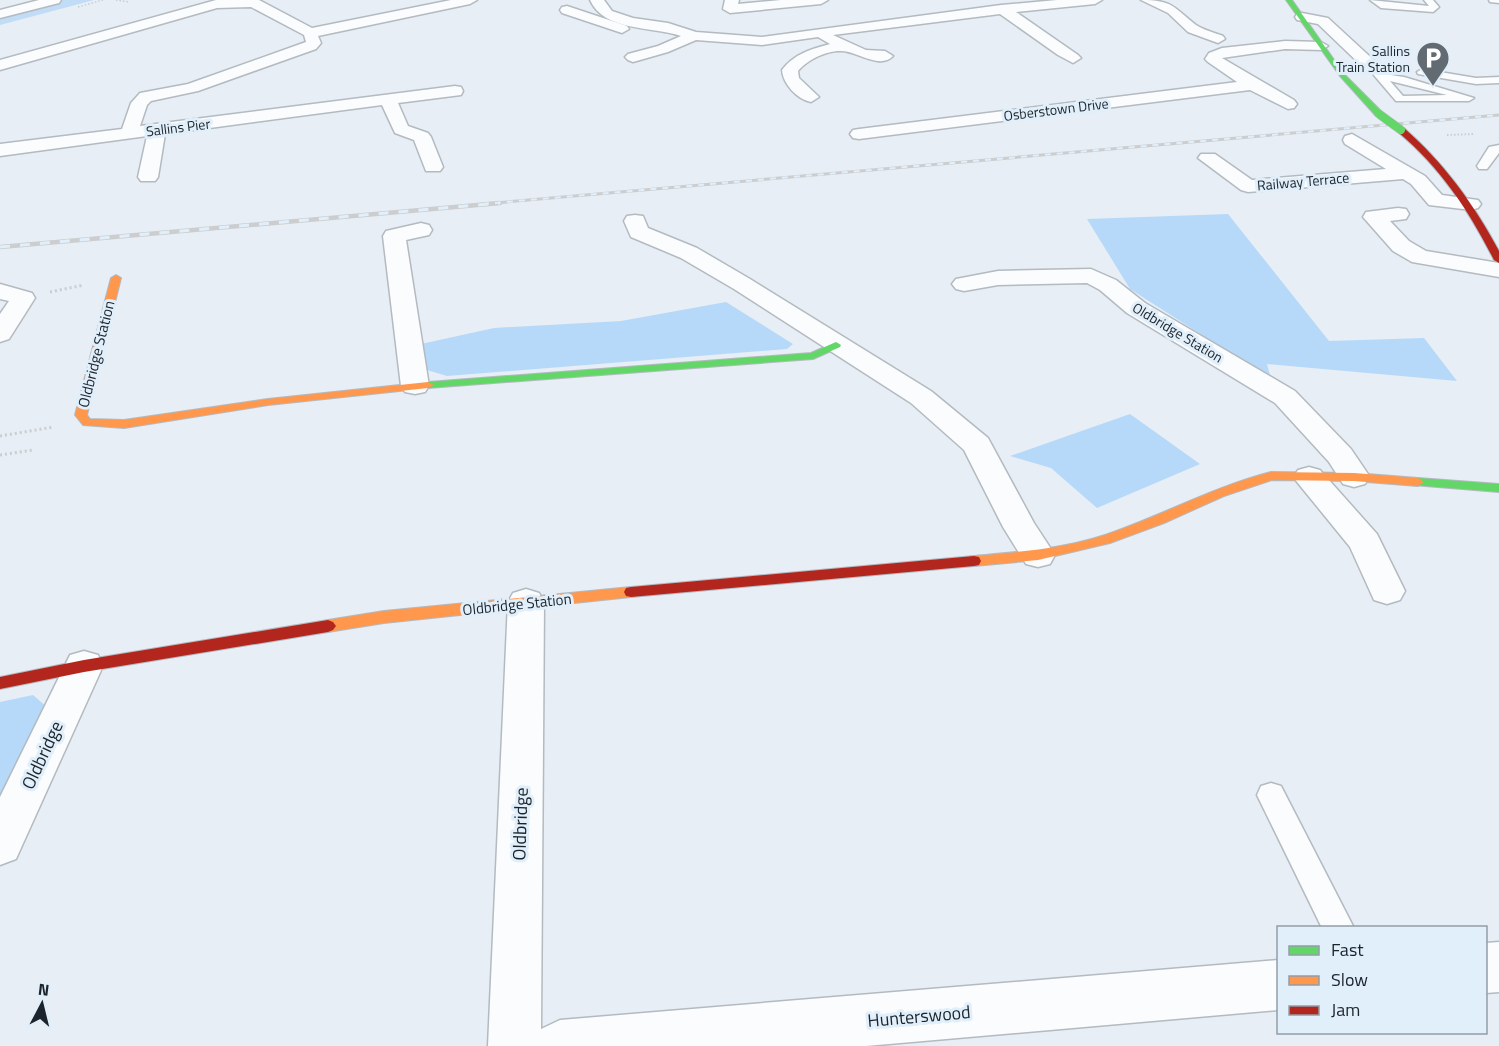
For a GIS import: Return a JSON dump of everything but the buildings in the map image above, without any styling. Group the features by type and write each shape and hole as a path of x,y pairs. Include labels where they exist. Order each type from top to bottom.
{"street":[{"path":"0,14 54,0"},
{"path":"0,65 216,4 254,3 310,33 453,1 470,0"},
{"path":"597,0 601,9 607,14 631,22 668,27 694,36 762,41 915,19 1054,2 1095,0"},
{"path":"732,0 730,9 821,0"},
{"path":"1148,0 1173,10 1193,28 1218,39"},
{"path":"1289,0 1343,79 1379,114 1439,162 1471,204 1499,260"},
{"path":"945,3 961,14"},
{"path":"1001,9 1026,23 1048,43 1073,58"},
{"path":"567,10 610,26 641,33 663,49"},
{"path":"1302,17 1323,21 1374,70"},
{"name":"Sallins Pier","path":"310,33 314,45 192,88 146,97 139,103 129,133 455,91"},
{"path":"818,34 863,54 885,56"},
{"path":"633,57 663,49 694,36"},
{"path":"160,84 284,40"},
{"path":"1288,104 1213,59 1222,53 1285,45 1321,46"},
{"path":"811,97 791,80 789,70 793,65 816,52 843,46"},
{"path":"206,67 234,73"},
{"name":"Osberstown Drive","path":"859,134 1253,85"},
{"path":"388,100 401,129 422,137 434,167"},
{"path":"1087,105 1101,115"},
{"path":"148,177 157,130"},
{"path":"0,150 129,133"},
{"path":"1353,140 1418,180 1436,201 1471,204"},
{"name":"Railway Terrace","path":"1208,158 1248,186 1407,173"},
{"path":"1398,214 1374,217 1401,246 1419,257 1499,270"},
{"path":"635,221 639,232 688,253 742,284 921,397 977,445 1020,527 1038,555"},
{"path":"415,386 394,236 422,230"},
{"name":"Oldbridge Station","path":"964,284 998,278 1091,276 1108,285 1136,308 1285,397 1340,456 1354,477"},
{"name":"Oldbridge Station","path":"116,278 81,415 87,422 124,424 268,402 415,386 813,356 836,345"},
{"path":"0,334 11,294"},
{"name":"Oldbridge Station","path":"0,683 84,666 384,617 1038,555 1105,540 1159,520 1219,493 1271,476 1354,477 1499,488"},
{"path":"1309,477 1365,542 1387,591"},
{"name":"Oldbridge","path":"514,1046 526,602"},
{"name":"Oldbridge","path":"0,844 84,666"},
{"name":"Hunterswood","path":"560,1046 1277,985"}],"lane":[{"path":"1374,0 1381,5 1433,9 1435,7 1428,0"},
{"path":"1374,70 1400,68 1476,81 1499,80"},
{"path":"1374,70 1400,79 1469,98 1400,99 1374,70"},
{"path":"1483,166 1493,150 1499,149"},
{"path":"1271,795 1339,926"}],"path":[{"path":"11,294 116,278"},
{"path":"0,436 87,422"},
{"path":"0,455 33,450"}],"shaded area":[{"path":"62,0 94,0 0,25 0,17"},
{"path":"1228,214 1329,341 1424,338 1457,381 1267,364 1271,379 1130,289 1087,219"},
{"path":"726,302 793,344 787,349 447,376 427,370 421,344 494,328 621,321"},
{"path":"1130,414 1200,464 1097,508 1051,468 1010,456"},
{"path":"33,695 48,708 0,803 0,702"}],"railway":[{"path":"483,204 1499,115"},
{"path":"0,247 500,203"}],"traffic: fast":[{"path":"1289,0 1342,75 1379,114"},
{"path":"1379,114 1401,130"},
{"path":"428,385 813,356 836,345"},
{"path":"1418,482 1499,488"}],"traffic: slow":[{"path":"116,278 81,415 87,422 124,424 268,402 428,385"},
{"path":"974,561 1038,555 1105,540 1159,520 1219,493 1271,476 1354,477 1418,482"},
{"path":"328,626 384,617 631,592"}],"traffic: jam":[{"path":"1401,130 1418,144 1458,189 1499,260"},
{"path":"631,592 974,561"},
{"path":"0,683 84,666 328,626"}],"place":[{"name":"Sallins Train Station","path":"1433,87"}]}
